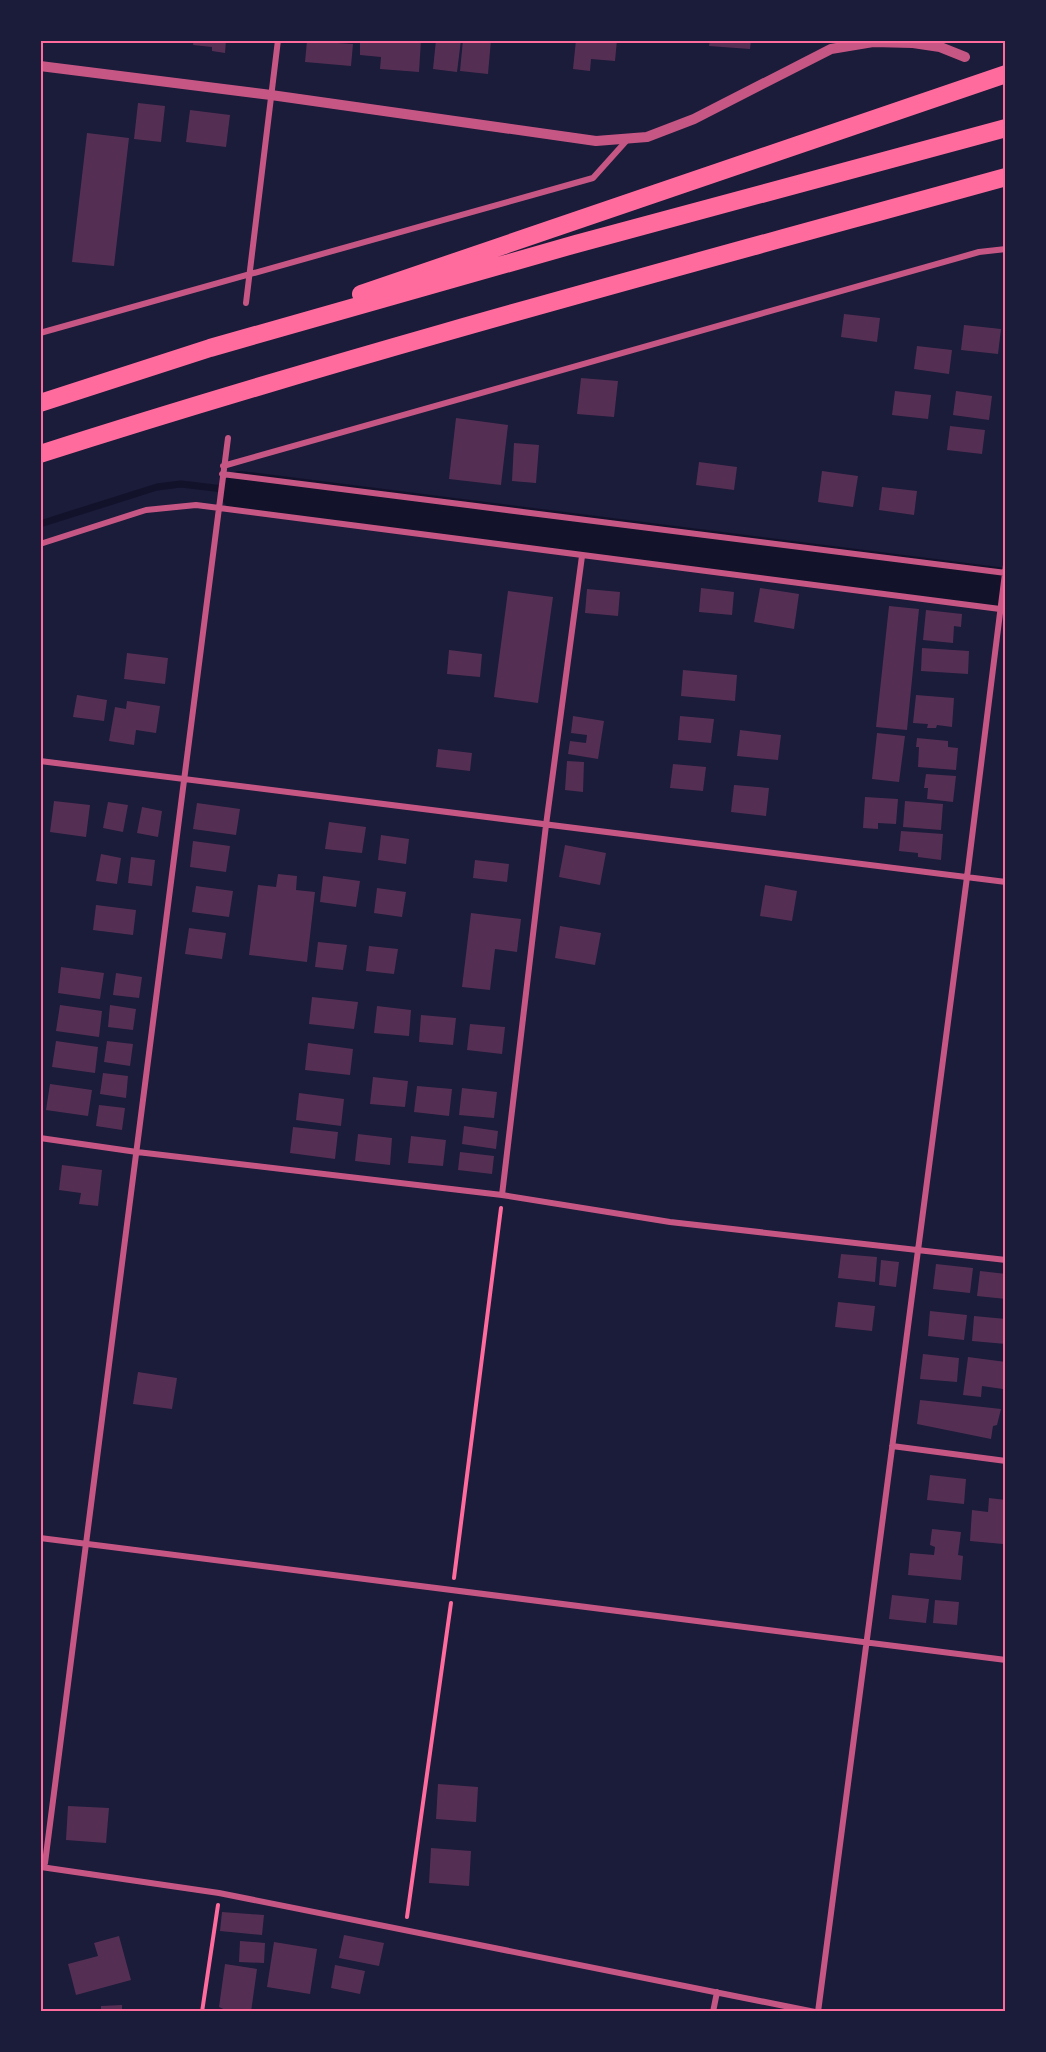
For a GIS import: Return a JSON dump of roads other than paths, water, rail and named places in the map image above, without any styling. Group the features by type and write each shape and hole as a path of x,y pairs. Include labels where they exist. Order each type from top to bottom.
{"highway":[{"path":"40,403 210,348 376,288 1005,74"},
{"path":"210,348 587,241 1005,128"},
{"path":"40,453 203,402 659,272 1005,177"},
{"path":"930,198 1005,185"}],"street":[{"path":"246,303 278,40"},
{"path":"40,66 271,95 596,141 647,137 694,119 831,49 873,42 925,43 965,57"},
{"path":"40,333 592,178 629,139"},
{"path":"223,466 978,252 1005,249"},
{"path":"41,1868 45,1863 137,1152 182,780 228,438"},
{"path":"222,474 1005,573"},
{"path":"40,544 146,510 196,505 1000,609"},
{"path":"502,1195 546,825 582,556"},
{"path":"41,1868 219,1893 817,2012 967,877 1005,565"},
{"path":"40,761 1005,882"},
{"path":"40,1138 137,1152 502,1195 670,1222 1005,1260"},
{"path":"892,1446 1005,1459"},
{"path":"40,1538 1005,1660"},
{"path":"713,2012 717,1992"}],"waterway":[{"path":"40,524 157,487 181,484 240,491"},
{"path":"240,491 1006,588"}]}
